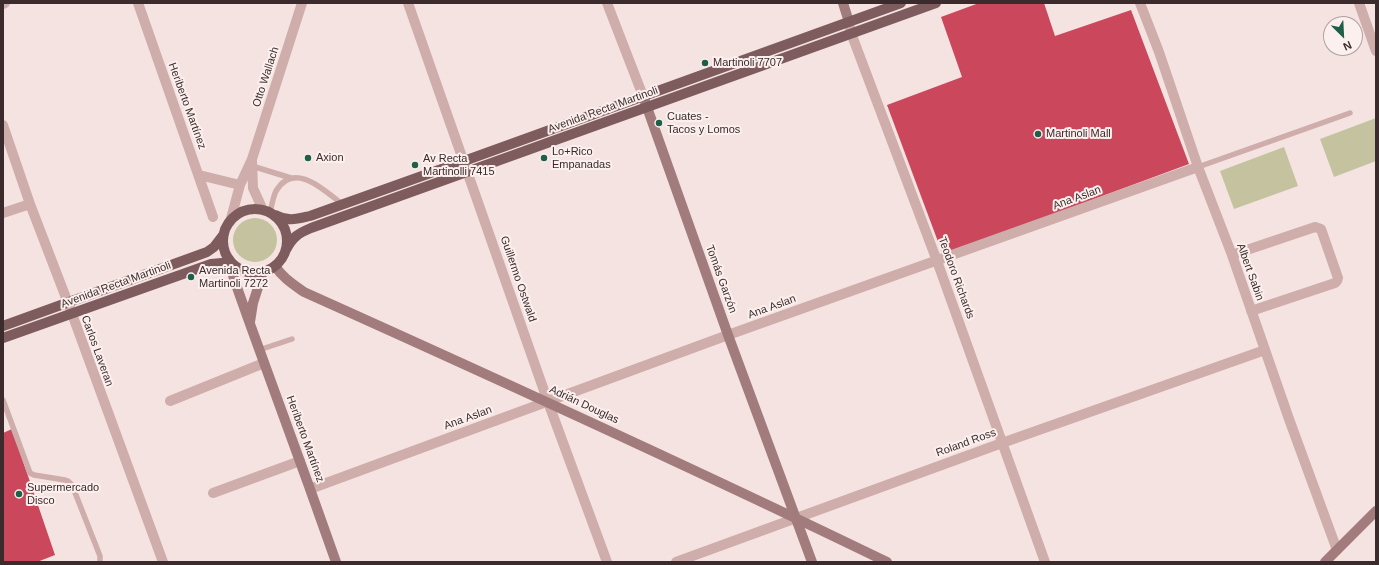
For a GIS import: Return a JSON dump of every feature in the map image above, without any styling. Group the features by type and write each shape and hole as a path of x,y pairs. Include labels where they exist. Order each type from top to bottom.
{"main road":[{"name":"Avenida Recta Martinoli","path":"269,212 285,220 296,220 901,3"},
{"name":"Avenida Recta Martinoli","path":"286,250 292,239 301,232 936,3"},
{"path":"248,210 269,212 280,220 286,231 288,243 284,256 275,266 263,272 250,272 232,263 224,245 224,234 230,222 241,212 248,210"},
{"name":"Avenida Recta Martinoli","path":"3,326 207,252 214,247 224,234"},
{"name":"Avenida Recta Martinoli","path":"3,338 212,264 232,263"}],"street":[{"name":"Heriberto Martínez","path":"138,3 214,217"},
{"name":"Otto Wallach","path":"230,222 240,185 252,162 302,3"},
{"name":"Guillermo Ostwald","path":"408,3 548,402 607,562"},
{"name":"Tomás Garzón","path":"607,3 643,96 728,335 812,562"},
{"name":"Teodoro Richards","path":"842,3 849,22 851,33 937,261 1045,562"},
{"name":"Albert Sabin","path":"1140,3 1159,52 1198,167 1232,255 1288,419 1337,550"},
{"path":"1359,3 1376,51"},
{"name":"Carlos Laveran","path":"3,125 30,204 163,562"},
{"name":"Otto Wallach","path":"252,162 253,188 269,212"},
{"name":"Ana Aslan","path":"310,489 728,335 1198,167"},
{"path":"199,175 240,185"},
{"path":"3,213 30,204"},
{"path":"1232,255 1315,227 1321,229 1338,278 1335,283 1251,311"},
{"name":"Heriberto Martínez","path":"232,263 259,350 336,562"},
{"name":"Adrián Douglas","path":"275,266 280,274 290,283 304,292 548,402 887,562"},
{"name":"Heriberto Martínez","path":"250,324 253,303 263,272"},
{"name":"Roland Ross","path":"676,562 1002,442 1265,350"},
{"path":"170,401 264,363"},
{"path":"213,493 300,461"},
{"path":"1325,562 1376,511"}],"lane":[{"path":"1198,167 1350,113"},
{"path":"252,162 291,178 303,178 314,182 342,204"},
{"path":"269,212 276,191 283,182 291,178"},
{"path":"259,350 292,339"},
{"path":"3,400 30,473 65,480 72,485 100,556 100,562"}],"shaded area":[{"path":"1376,118 1376,161 1334,177 1320,139"},
{"path":"1284,147 1298,186 1234,209 1220,171"},
{"path":"251,218 259,218 264,219 271,224 276,231 276,249 271,256 264,261 251,262 243,259 236,252 233,244 233,236 236,228 243,221"}],"building":[{"name":"Martinoli Mall","path":"979,3 1044,3 1055,36 1131,10 1189,164 943,255 887,105 962,77 941,17"},
{"name":"Supermercado Disco","path":"12,429 55,555 37,562 3,562 3,433"}],"place":[{"name":"Martinoli 7707","path":"705,63"},
{"name":"Cuates - Tacos y Lomos","path":"659,123"},
{"name":"Martinoli Mall","path":"1038,134"},
{"name":"Axion","path":"308,158"},
{"name":"Lo+Rico Empanadas","path":"544,158"},
{"name":"Av Recta Martinolli 7415","path":"415,165"},
{"name":"Avenida Recta Martinoli 7272","path":"191,277"},
{"name":"Supermercado Disco","path":"19,494"}]}
